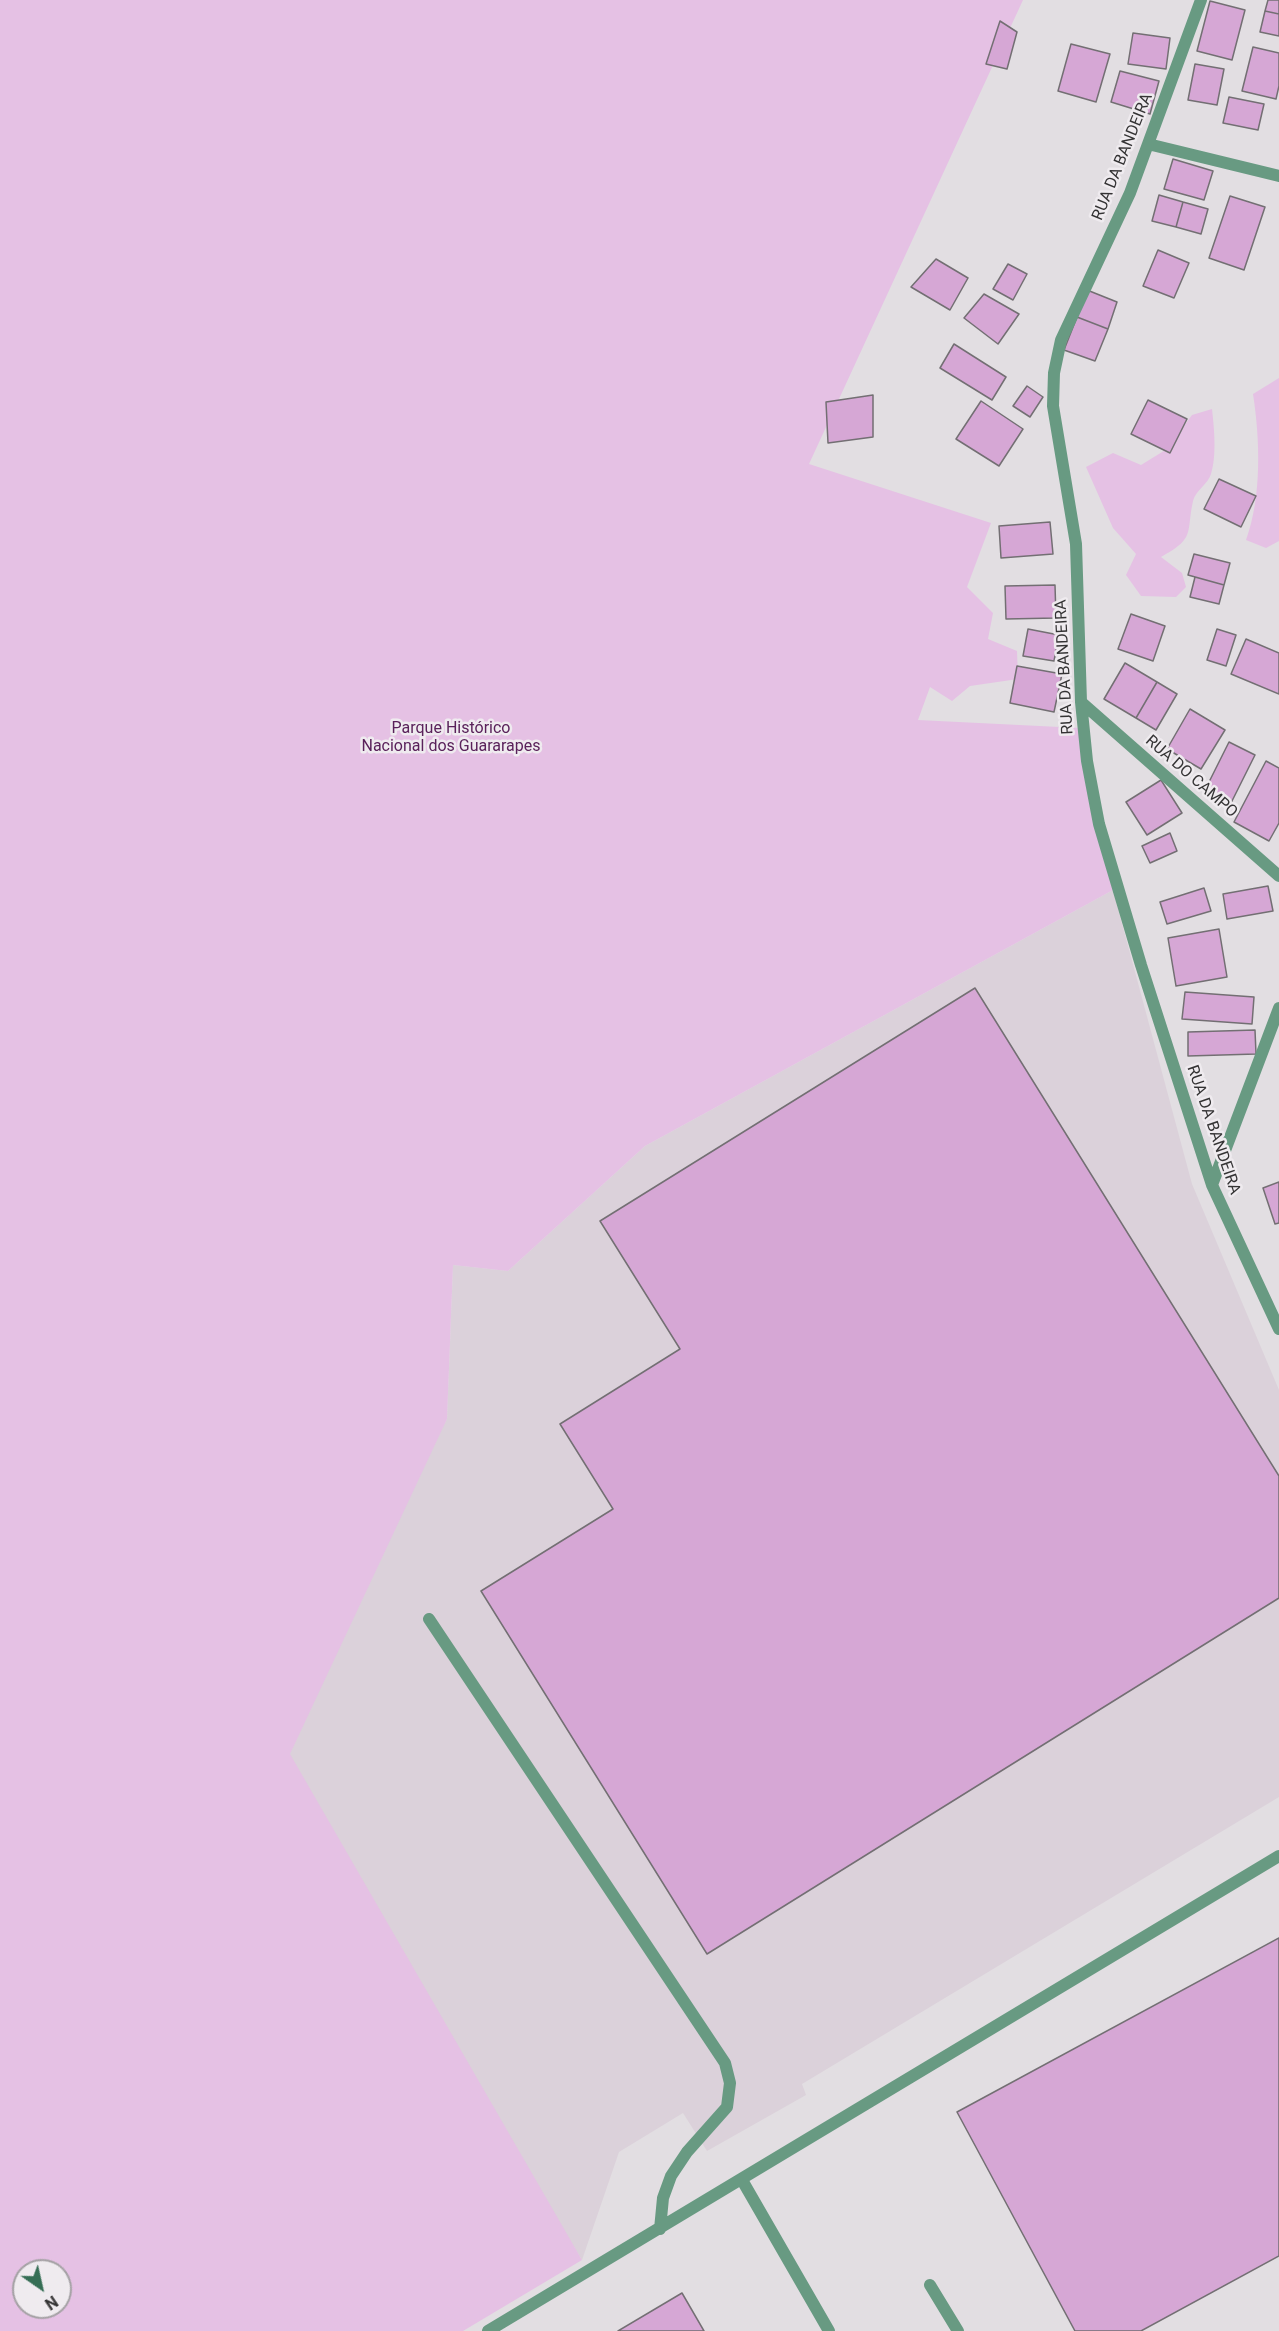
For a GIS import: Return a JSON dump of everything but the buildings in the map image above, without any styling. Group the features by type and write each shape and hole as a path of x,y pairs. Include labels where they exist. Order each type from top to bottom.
{"street":[{"name":"RUA DA BANDEIRA","path":"1201,0 1130,193 1061,340 1054,373 1053,406 1076,544 1081,702 1087,761 1099,824 1212,1185 1279,1329"},
{"path":"1148,144 1279,176"},
{"name":"RUA DO CAMPO","path":"1081,702 1279,876"},
{"path":"1212,1185 1276,1027 1279,1008"},
{"path":"429,1619 725,2063 730,2084 727,2107 687,2152 671,2176 663,2198 660,2229"},
{"path":"488,2331 1279,1856"},
{"path":"742,2180 829,2331"},
{"path":"930,2285 958,2331"}],"shaded area":[{"path":"1113,890 1192,1184 1279,1390 1279,1797 802,2084 806,2095 707,2151 683,2113 619,2152 582,2260 255,1744 447,1419 453,1265 508,1271 645,1146"}],"green space":[{"name":"Parque Histórico Nacional dos Guararapes","path":"0,0 1023,0 809,464 991,523 967,587 993,613 988,639 1017,651 1018,679 970,686 952,701 930,687 918,720 1080,728 1113,890 645,1146 508,1271 453,1265 447,1419 290,1754 582,2260 463,2331 0,2331"},
{"path":"1279,378 1279,541 1266,548 1246,540 1255,505 1258,467 1253,394"},
{"path":"1212,409 1214,450 1211,474 1193,501 1188,534 1185,539 1161,557 1182,573 1186,587 1176,597 1141,596 1126,575 1136,554 1113,528 1086,467 1113,453 1141,465 1167,449 1192,415"}]}
